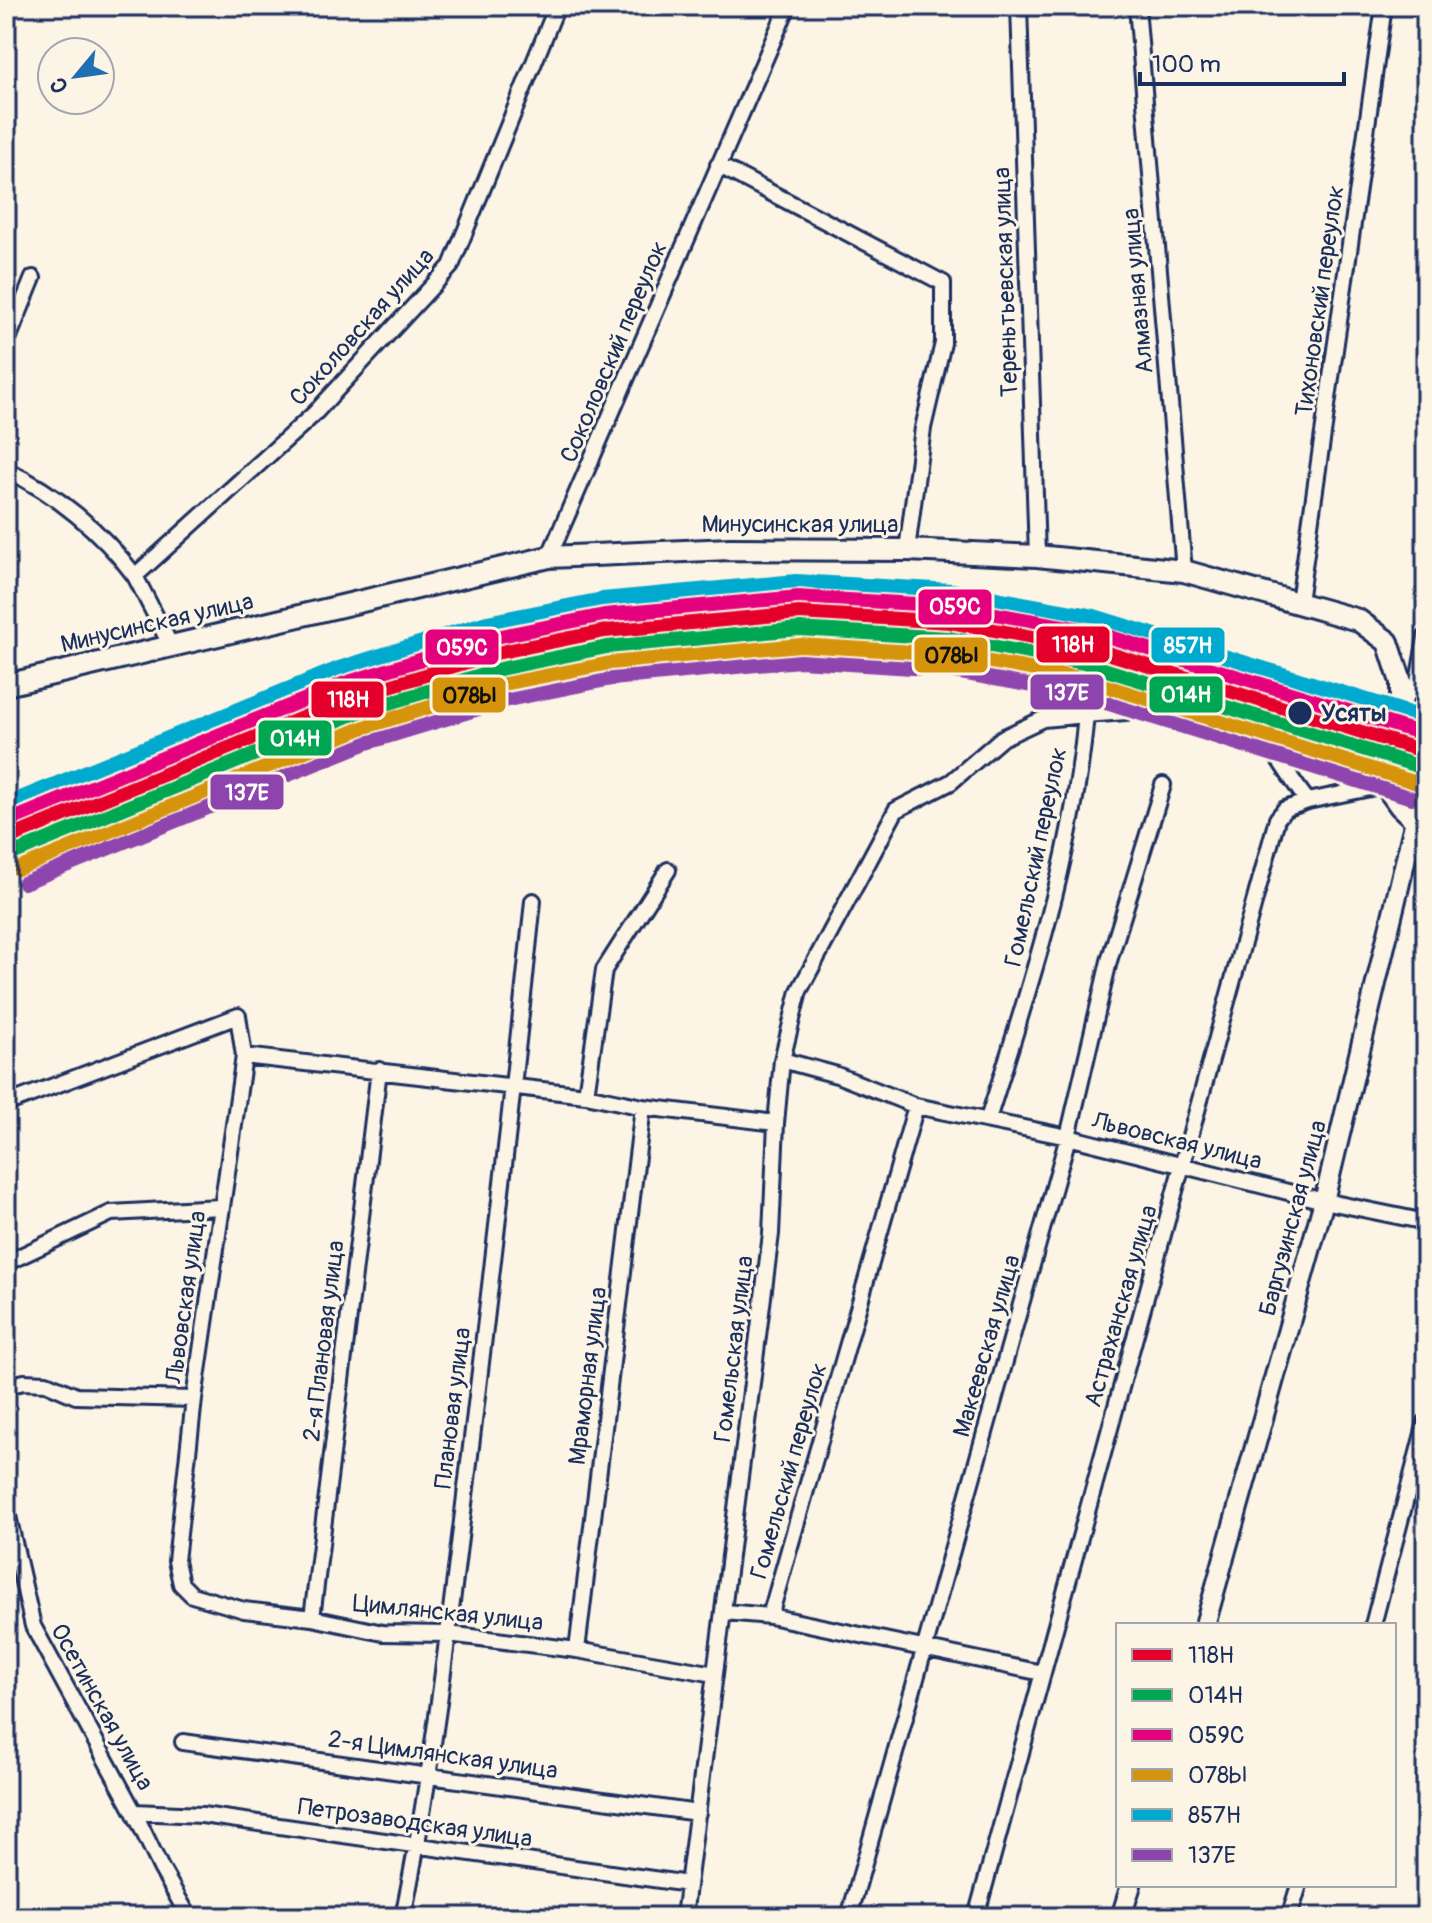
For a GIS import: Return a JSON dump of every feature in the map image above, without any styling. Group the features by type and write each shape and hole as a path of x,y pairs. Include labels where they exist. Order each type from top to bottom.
{"main road":[{"name":"Минусинская улица","path":"6,685 549,557 730,549 907,550 1037,556 1184,571 1358,620 1388,642 1401,682 1401,702 1381,764 1385,785"},
{"path":"1385,785 1400,806 1421,822"}],"street":[{"name":"Соколовская улица","path":"135,576 314,414 451,266 557,6"},
{"name":"Соколовский переулок","path":"549,557 788,6"},
{"name":"Тереньтьевская улица","path":"1019,6 1037,556"},
{"name":"Алмазная улица","path":"1137,6 1184,571"},
{"name":"Тихоновский переулок","path":"1299,602 1384,6"},
{"path":"1415,6 1426,9"},
{"path":"718,165 943,283 943,343 923,428 907,550"},
{"path":"6,344 33,278"},
{"path":"6,470 40,488 120,557 135,576 171,646"},
{"path":"1401,702 1418,683 1426,637"},
{"path":"1086,715 1155,711 1214,714 1247,724 1275,753 1294,785 1308,801"},
{"name":"Гомельская улица","path":"684,1917 771,1234 782,1060 799,991 896,810 951,782 1002,738 1043,719 1086,715"},
{"name":"Гомельский переулок","path":"988,1119 1036,970 1081,771 1086,715"},
{"name":"Макеевская улица","path":"849,1917 1068,1137 1109,961 1163,785"},
{"name":"Астраханская улица","path":"976,1917 1277,819 1285,809 1308,801 1385,785"},
{"name":"Баргузинская улица","path":"1206,1623 1324,1201 1421,822"},
{"path":"586,1095 604,970 668,870"},
{"name":"Плановая улица","path":"403,1917 417,1846 448,1634 514,1087 533,901"},
{"name":"Львовская улица","path":"6,1104 238,1016 244,1056 194,1399 176,1561 181,1584"},
{"path":"244,1056 586,1095 643,1107 776,1123"},
{"name":"Львовская улица","path":"782,1060 837,1075 916,1106 1068,1137 1324,1201 1426,1222"},
{"name":"2-я Плановая улица","path":"312,1618 379,1070"},
{"name":"Гомельский переулок","path":"770,1616 916,1106"},
{"name":"Мраморная улица","path":"577,1650 643,1107"},
{"path":"6,1263 111,1213 220,1207"},
{"path":"6,1386 24,1382 46,1383 76,1396 194,1399"},
{"path":"1374,1623 1426,1422"},
{"name":"Осетинская улица","path":"6,1507 33,1626 189,1917"},
{"name":"Цимлянская улица","path":"181,1584 192,1595 244,1610 312,1618 383,1633 448,1634 577,1650 715,1674"},
{"path":"725,1612 770,1616 924,1651 1042,1673"},
{"name":"2-я Цимлянская улица","path":"183,1742 698,1813"},
{"name":"Петрозаводская улица","path":"134,1812 202,1815 688,1884"},
{"path":"1121,1917 1130,1887"},
{"path":"1289,1917 1298,1887"}],"transit line":[{"name":"857Н","path":"6,804 339,668 487,622 602,599 796,581 952,590 1094,616 1426,718"},
{"name":"059С","path":"6,822 345,683 491,638 604,615 798,597 951,606 1091,631 1426,735"},
{"name":"118Н","path":"6,839 351,698 496,653 605,631 799,613 950,622 1088,647 1426,752"},
{"name":"014Н","path":"12,854 356,713 500,669 607,647 799,629 948,638 1084,663 1421,767"},
{"name":"078Ы","path":"18,869 362,728 504,684 610,663 800,645 946,654 1080,678 1417,783"},
{"name":"137Е","path":"24,883 367,743 508,700 612,679 800,661 944,670 1077,694 1412,798"}],"place":[{"name":"Усяты","path":"1300,713"}]}
